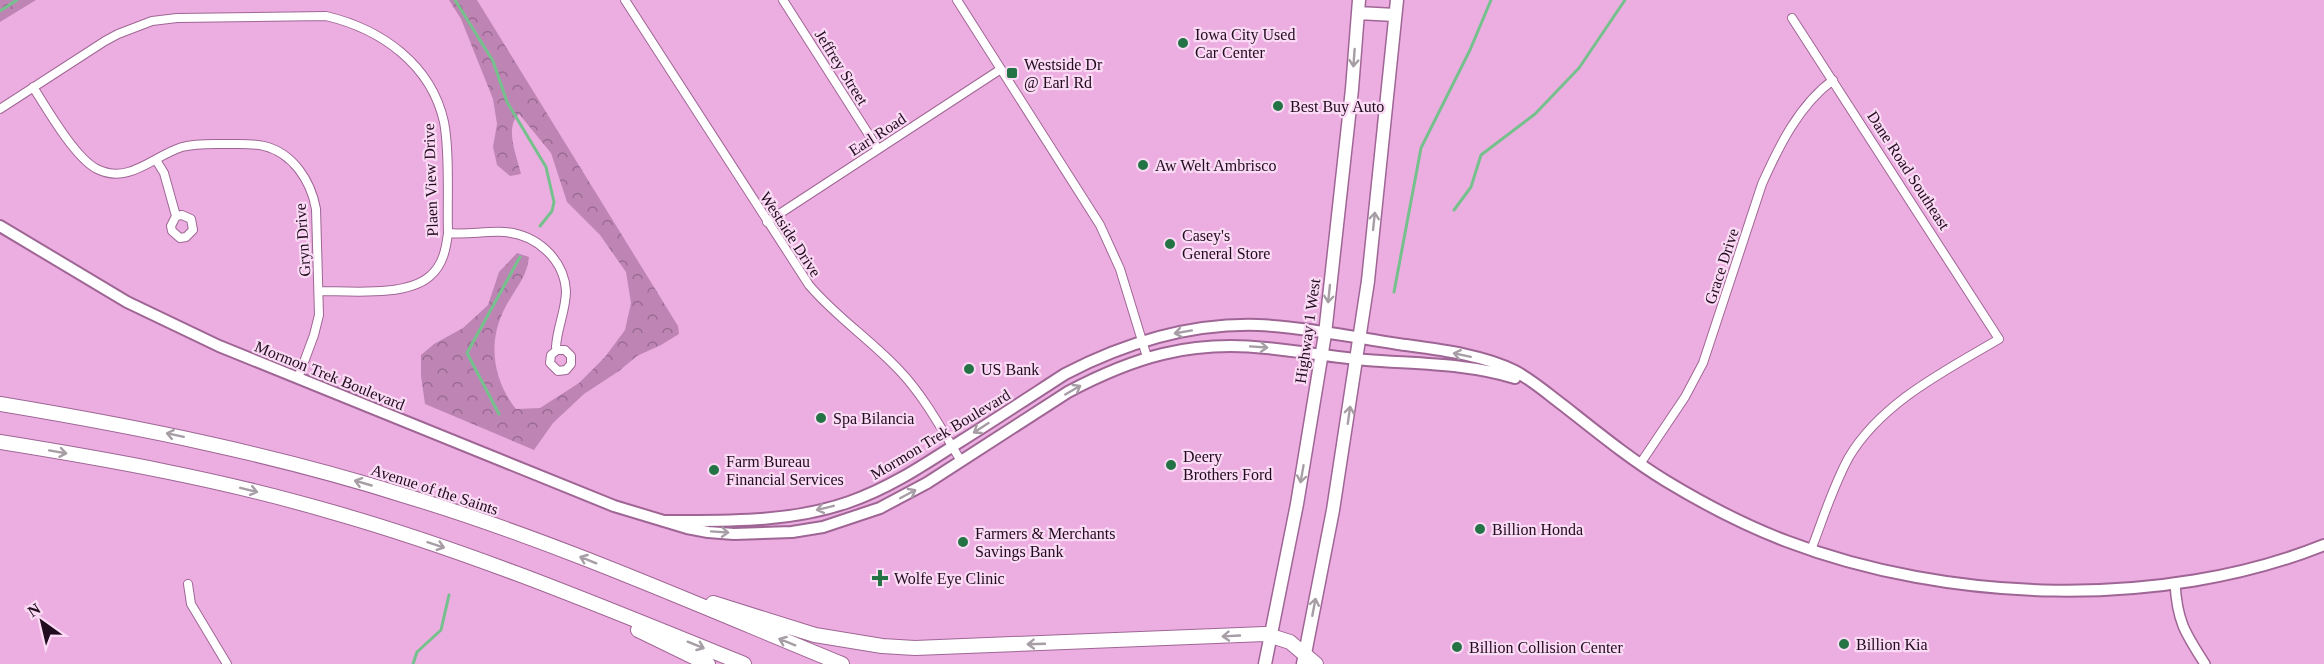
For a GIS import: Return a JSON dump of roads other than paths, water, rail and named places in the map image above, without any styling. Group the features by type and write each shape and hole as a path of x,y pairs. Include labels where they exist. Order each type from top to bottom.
{"highway":[{"name":"Avenue of the Saints","path":"0,404 165,433 314,469 468,516 609,569 842,664"},
{"path":"0,442 122,463 252,491 355,519 534,579 744,664"},
{"path":"609,569 787,628 832,639 882,646 940,648 1271,635 1290,642 1304,659 1316,664"},
{"path":"534,579 708,664"}],"main road":[{"path":"1304,659 1343,452 1368,281 1396,0"},
{"path":"1358,6 1395,15"},
{"name":"Highway 1 West","path":"1265,664 1297,504 1325,334 1352,89 1358,6"},
{"name":"Mormon Trek Boulevard","path":"0,226 127,302 219,346 604,502 663,521 708,532 734,534 792,532 852,519 908,495 1068,392 1112,370 1147,357 1185,349 1235,346 1355,359 1471,368 1505,374 1536,384"},
{"name":"Mormon Trek Boulevard","path":"663,521 764,519 825,509 856,499 894,483 1065,374 1092,360 1143,341 1205,328 1257,325 1358,338 1480,359 1515,371 1536,384 1640,464 1725,514 1756,529 1811,550 1920,578 1974,586 2075,591 2175,583 2275,562 2324,545"}],"street":[{"name":"Westside Drive","path":"625,0 809,285 825,304 875,346 901,372 961,460"},
{"name":"Jeffrey Street","path":"783,0 878,149"},
{"path":"957,0 1100,225 1120,269 1147,357"},
{"name":"Plaen View Drive","path":"0,109 112,37 152,21 177,18 326,16 349,21 383,38 410,59 432,92 444,121 448,233 446,248 440,264 431,276 411,287 390,290 319,291"},
{"name":"Dane Road Southeast","path":"1792,18 1999,339 1910,395 1866,434 1849,458 1836,483 1811,550"},
{"name":"Earl Road","path":"767,222 1001,69"},
{"name":"Grace Drive","path":"1640,464 1685,397 1703,363 1759,193 1772,163 1798,118 1814,97 1833,80"},
{"name":"Gryn Drive","path":"33,87 76,150 97,169 109,174 136,171 180,148 208,144 256,144 278,152 302,172 314,197 316,209 319,291 317,327 298,378"},
{"path":"156,160 166,179 176,216"},
{"path":"448,233 504,232 516,234 543,247 555,259 565,283 565,304 556,336 557,350"},
{"path":"2175,583 2176,608 2180,621 2205,664"},
{"path":"188,584 188,594 194,611 227,664"}],"waterway":[{"path":"0,11 17,0"},
{"path":"455,0 493,61 507,102 546,167 554,202 552,211 540,226"},
{"path":"1394,292 1421,148 1470,50 1491,0"},
{"path":"1454,210 1471,187 1481,155 1535,114 1579,68 1625,0"},
{"path":"499,414 467,353 520,257"},
{"path":"413,664 417,652 441,630 449,595"}],"place":[{"name":"Iowa City Used Car Center","path":"1183,43"},
{"name":"Westside Dr @ Earl Rd","path":"1012,73"},
{"name":"Best Buy Auto","path":"1278,106"},
{"name":"Aw Welt Ambrisco","path":"1143,165"},
{"name":"Casey's General Store","path":"1170,244"},
{"name":"US Bank","path":"969,369"},
{"name":"Spa Bilancia","path":"821,418"},
{"name":"Deery Brothers Ford","path":"1171,465"},
{"name":"Farm Bureau Financial Services","path":"714,470"},
{"name":"Billion Honda","path":"1480,529"},
{"name":"Farmers & Merchants Savings Bank","path":"963,542"},
{"name":"Wolfe Eye Clinic","path":"880,578"},
{"name":"Billion Kia","path":"1844,644"},
{"name":"Billion Collision Center","path":"1457,647"}]}
